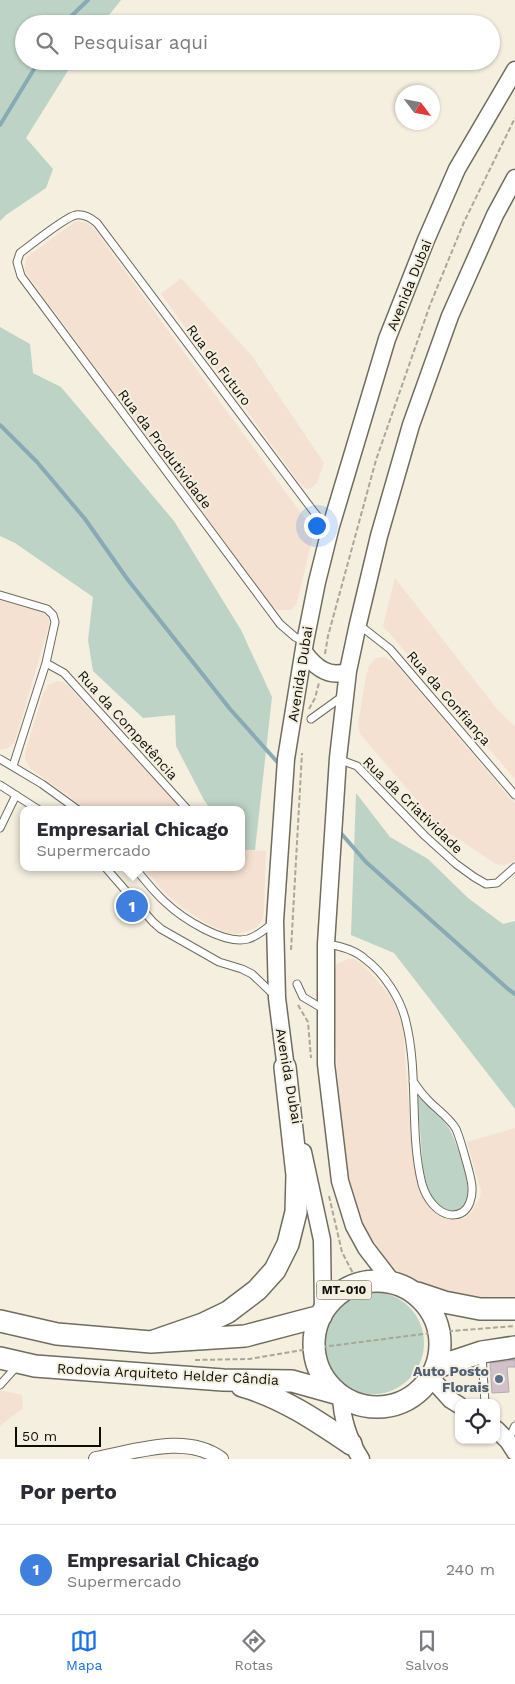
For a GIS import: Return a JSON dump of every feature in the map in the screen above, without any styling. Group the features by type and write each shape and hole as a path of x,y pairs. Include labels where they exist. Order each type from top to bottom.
{"main road":[{"path":"151,1342 203,1324 228,1312 258,1290 275,1270 288,1244 296,1212 297,1175 285,1067"},
{"name":"MT-010","path":"414,1292 431,1310 439,1329 441,1348 434,1372 410,1399 390,1407 368,1408 338,1395 323,1379 316,1362 313,1344 316,1327 330,1301 341,1292 358,1283 393,1283 444,1302 480,1309 515,1309"},
{"name":"MT-010","path":"0,1321 56,1334 151,1342 245,1336 322,1315"},
{"name":"MT-010","path":"434,1372 482,1352 515,1347"},
{"name":"Rodovia Arquiteto Helder Cândia","path":"10,1360 35,1366 223,1380 292,1381 338,1395"},
{"path":"223,1380 262,1392 280,1400 316,1421 356,1452"}],"street":[{"name":"Avenida Dubai","path":"322,1315 322,1240 285,1067 277,998 275,922 286,759 304,647 317,582 331,526 387,340 422,250 457,169 515,70"},
{"path":"393,1283 366,1248 354,1226 340,1181 326,1064 326,944 338,758 348,671 358,624 379,536 410,425 450,316 495,214 515,178"},
{"path":"304,647 312,664 327,673 340,674 348,671"},
{"path":"434,1372 451,1400 455,1402"},
{"path":"338,1395 342,1414 356,1452"},
{"path":"500,1432 513,1440"},
{"path":"96,1459 172,1445 195,1448 222,1459"}],"lane":[{"name":"Rua do Futuro","path":"17,262 20,253 71,217 82,215 97,223 318,518 331,526"},
{"name":"Rua da Produtividade","path":"17,262 21,276 280,624 304,647"},
{"path":"0,595 47,609 53,615 55,622 46,663 13,766"},
{"name":"Rua da Confiança","path":"358,624 390,649 515,795"},
{"name":"Rua da Competência","path":"46,663 64,673 184,806"},
{"path":"311,720 346,694"},
{"name":"Rua da Criatividade","path":"338,758 357,766 425,836 456,864 486,884 497,883 515,866"},
{"path":"0,759 60,795 73,806"},
{"path":"0,785 33,806"},
{"path":"0,828 16,795"},
{"path":"109,871 161,929 219,962 252,974 277,998"},
{"path":"137,871 173,909 210,932 224,938 236,941 250,938 275,922"},
{"path":"326,944 351,950 365,958 378,971 392,990 403,1010 409,1032 417,1139 423,1185 428,1198 437,1208 446,1214 457,1214 466,1208 473,1196 471,1180 456,1129 426,1098 413,1081"},
{"path":"297,984 303,997 326,1011"},
{"path":"482,1352 486,1399"},
{"path":"0,1385 10,1360"}],"shaded area":[{"path":"76,221 93,227 314,531 297,603 291,610 278,610 273,607 25,272 27,257"},
{"path":"181,278 252,356 324,463 317,483 311,488 307,489 301,485 161,294"},
{"path":"395,578 497,709 515,727 515,779 383,626"},
{"path":"0,599 37,609 49,619 49,625 15,741 10,747 0,750"},
{"path":"384,657 395,663 515,804 515,860 513,862 504,865 496,864 440,827 360,734 358,724 369,666 376,658"},
{"path":"58,681 68,686 180,806 82,806 30,768 25,759 25,753 43,694 48,685"},
{"path":"245,850 266,851 263,919 256,928 237,934 227,933 184,909 163,891 146,871 245,871"},
{"path":"348,959 354,959 361,963 370,972 391,997 398,1013 403,1029 413,1163 423,1195 437,1215 456,1220 465,1218 472,1212 480,1197 481,1191 467,1142 515,1128 515,1299 466,1296 430,1288 414,1282 399,1273 387,1260 366,1230 359,1215 349,1179 337,1071 333,974 337,964"},
{"path":"0,1390 22,1395 23,1408 0,1426"}],"green space":[{"path":"0,0 121,0 109,15 15,15 15,70 68,70 26,138 53,169 46,188 0,221"},
{"path":"0,327 30,344 33,373 61,387 174,521 241,630 272,697 255,850 245,850 245,806 208,806 204,800 176,746 175,715 143,718 93,671 88,640 93,597 15,543 0,536"},
{"path":"356,793 390,837 428,859 468,898 503,924 515,921 515,1109 394,953 351,935"},
{"path":"418,1096 448,1127 462,1161 468,1197 463,1206 455,1211 444,1208 436,1202 427,1185 424,1174"},
{"path":"373,1292 383,1293 402,1300 416,1314 423,1333 423,1353 416,1372 402,1386 383,1393 373,1394 363,1393 344,1386 330,1372 323,1353 322,1343 323,1333 330,1314 344,1300 363,1293"}],"building":[{"name":"Auto Posto Florais","path":"515,1360 515,1367 507,1367 509,1392 492,1393 490,1363"}],"waterway":[{"path":"72,15 88,0"},
{"path":"0,125 34,70"},
{"path":"0,425 37,462 85,519 128,580 230,709 280,765"},
{"path":"339,831 366,862 515,994"}],"place":[{"name":"Empresarial Chicago","path":"132,906"},
{"name":"Auto Posto Florais","path":"499,1379"}]}
